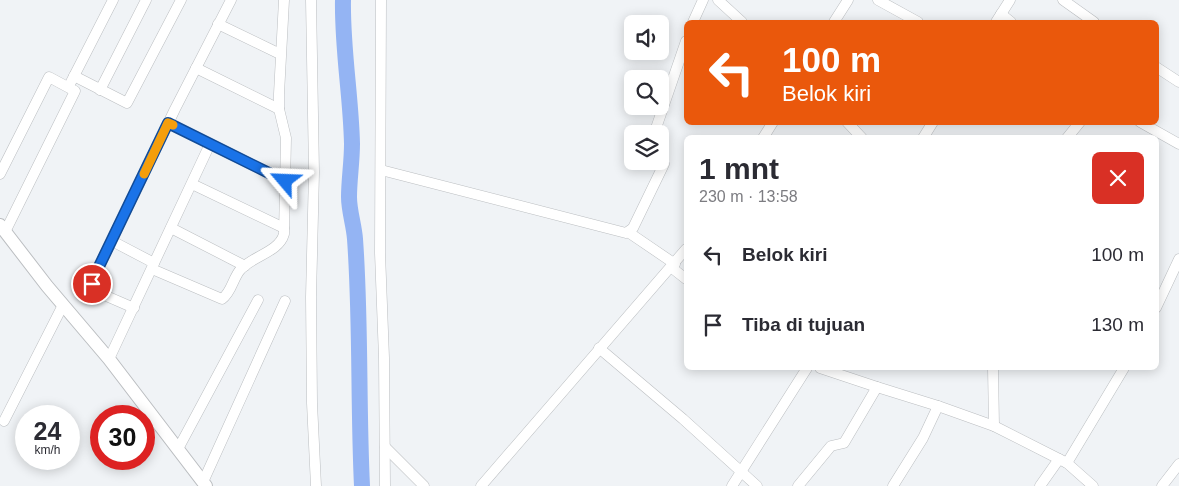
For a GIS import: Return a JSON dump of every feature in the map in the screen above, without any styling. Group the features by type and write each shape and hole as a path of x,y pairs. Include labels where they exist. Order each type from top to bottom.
{"street":[{"path":"68,87 113,0"},
{"path":"100,90 146,0"},
{"path":"74,76 127,103 181,0"},
{"path":"134,308 97,292 92,284 168,123 231,0"},
{"path":"112,241 153,266 220,300 225,297 241,268 277,246 283,240 286,138 279,109 283,0"},
{"path":"311,0 314,163 312,394 316,486"},
{"path":"381,0 380,253 384,358 385,486"},
{"path":"695,20 702,0"},
{"path":"718,0 740,20"},
{"path":"835,20 848,0"},
{"path":"878,0 914,20"},
{"path":"998,18 1010,0"},
{"path":"1062,0 1091,20"},
{"path":"218,24 280,54"},
{"path":"657,125 684,46"},
{"path":"196,68 279,109"},
{"path":"1159,69 1179,81"},
{"path":"0,174 50,77 75,91 3,229 63,305 109,359 205,484 285,301"},
{"path":"168,123 285,181"},
{"path":"850,125 859,135"},
{"path":"1069,135 1078,125"},
{"path":"1145,125 1179,144"},
{"path":"109,359 210,144"},
{"path":"381,170 628,232 673,266 684,277"},
{"path":"628,232 632,228 661,170"},
{"path":"192,184 284,228"},
{"path":"171,228 245,266"},
{"path":"481,486 684,252"},
{"path":"1159,301 1179,258"},
{"path":"178,449 258,300"},
{"path":"4,421 63,305"},
{"path":"599,348 684,419 757,486"},
{"path":"732,486 804,370"},
{"path":"826,370 994,426 1063,461 1093,486"},
{"path":"993,370 994,426"},
{"path":"1040,486 1063,461 1123,370"},
{"path":"798,486 831,446 844,443 877,387"},
{"path":"906,486 895,483 923,438 938,406"},
{"path":"384,447 424,486"},
{"path":"1162,486 1179,464"}],"waterway":[{"path":"343,0 352,144 349,197 357,270 362,486"}],"slow traffic":[{"path":"144,174 168,123 173,125"}],"route":[{"path":"92,284 168,123 285,181"}]}
